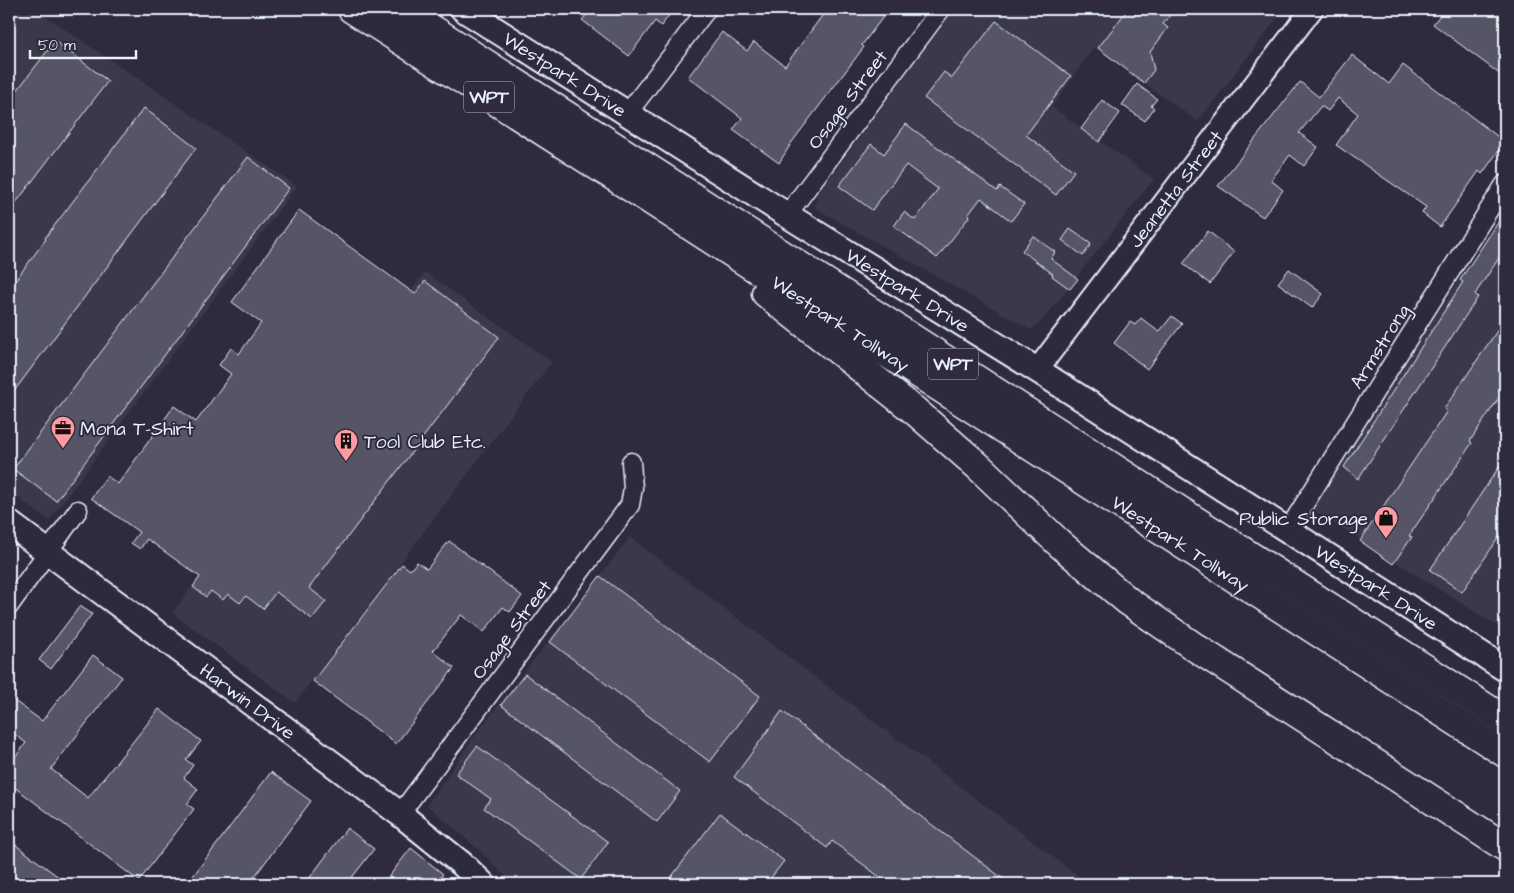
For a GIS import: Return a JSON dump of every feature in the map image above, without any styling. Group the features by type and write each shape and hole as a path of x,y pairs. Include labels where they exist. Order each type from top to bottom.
{"highway":[{"name":"Westpark Tollway","path":"352,9 627,184 1505,753"},
{"name":"Westpark Tollway","path":"401,9 1505,720"},
{"path":"627,184 915,410 1060,544 1128,601 1196,648 1505,847"}],"main road":[{"name":"Westpark Drive","path":"463,9 787,215 1037,370 1505,669"},
{"name":"Harwin Drive","path":"9,523 400,814 462,864 483,884"}],"street":[{"path":"627,114 707,9"},
{"name":"Osage Street","path":"787,215 941,9"},
{"name":"Jeanetta Street","path":"1037,370 1312,9"},
{"name":"Armstrong","path":"1288,530 1505,184"},
{"name":"Osage Street","path":"400,814 630,505 633,488 631,462"},
{"path":"9,606 78,510"}],"shaded area":[{"path":"9,9 35,9 297,186 49,521 9,491"},
{"path":"954,9 1284,9 1198,122 1094,47 1052,107 1154,179 1043,320 1031,330 815,208 817,195"},
{"path":"1505,210 1505,631 1310,508"},
{"path":"425,272 552,362 295,703 172,613"},
{"path":"630,537 1089,884 513,884 477,848 427,805 478,731"}],"building":[{"path":"591,9 674,9 661,26 655,21 629,56 582,20"},
{"path":"827,9 889,9 862,45 864,47 792,142 779,163 733,130 742,118 688,77 722,32 747,51 754,42 785,66"},
{"path":"1128,9 1175,9 1163,24 1168,28 1150,52 1154,70 1144,83 1098,48"},
{"path":"1445,9 1500,9 1505,13 1505,78 1433,24"},
{"path":"996,21 1071,76 1026,135 1074,171 1056,195 924,98 944,72 952,78"},
{"path":"55,41 108,81 9,212 9,101"},
{"path":"1352,55 1389,84 1403,65 1505,142 1482,174 1479,171 1440,227 1422,213 1426,207 1336,145 1358,114 1338,98 1328,111 1321,106 1299,133 1318,147 1304,166 1290,155 1271,180 1283,190 1263,217 1218,186 1300,82 1319,97"},
{"path":"1137,84 1157,99 1151,106 1154,108 1145,121 1122,105"},
{"path":"1102,100 1120,113 1099,142 1081,129"},
{"path":"144,108 196,148 9,398 9,289 45,238"},
{"path":"906,124 997,191 1000,187 1024,204 1011,221 981,198 968,215 969,217 937,258 894,226 904,212 915,220 938,189 906,165 872,210 839,186 871,144 884,154"},
{"path":"248,157 289,188 56,501 13,469"},
{"path":"299,210 415,294 425,281 499,337 309,588 326,601 312,619 276,592 263,609 246,596 240,603 228,594 223,600 211,591 206,597 193,587 200,577 147,539 140,549 131,543 139,532 91,498 107,476 118,484 174,406 196,422 231,374 219,365 231,348 239,354 261,323 232,302"},
{"path":"1505,212 1505,249 1475,294 1478,297 1358,479 1344,467 1463,282 1460,280"},
{"path":"1070,229 1091,244 1083,256 1062,240"},
{"path":"1208,231 1234,252 1210,284 1183,264"},
{"path":"1033,236 1055,252 1051,259 1078,279 1070,289 1022,251"},
{"path":"1289,269 1323,294 1312,308 1278,283"},
{"path":"1172,316 1182,324 1147,369 1114,343 1130,322 1135,325 1141,318 1159,332"},
{"path":"1505,319 1505,389 1470,441 1472,443 1409,536 1412,537 1393,564 1360,541 1447,411 1444,409"},
{"path":"1505,458 1505,528 1462,592 1430,570"},
{"path":"449,541 522,596 510,612 503,607 484,632 461,615 433,651 454,668 396,744 313,681 402,564 410,570 417,562 427,569"},
{"path":"600,576 760,696 710,762 550,642"},
{"path":"80,606 92,614 51,669 39,660"},
{"path":"93,655 122,677 51,769 88,798 159,709 201,741 186,760 193,765 184,778 198,789 187,804 194,809 139,881 9,783 9,765 26,743 9,730 9,697 42,721"},
{"path":"525,674 680,791 657,822 501,705"},
{"path":"782,711 1010,884 889,884 832,841 827,848 734,777"},
{"path":"477,746 608,842 581,879 484,808 491,799 456,774"},
{"path":"271,772 311,801 249,884 187,884"},
{"path":"720,813 784,861 766,884 666,884"},
{"path":"347,828 374,849 347,884 305,884"},
{"path":"9,840 68,884 9,884"},
{"path":"411,848 443,874 435,884 383,884"}],"place":[{"name":"Mona T-Shirt","path":"63,449"},
{"name":"Tool Club Etc.","path":"346,462"},
{"name":"Public Storage","path":"1386,539"}]}
